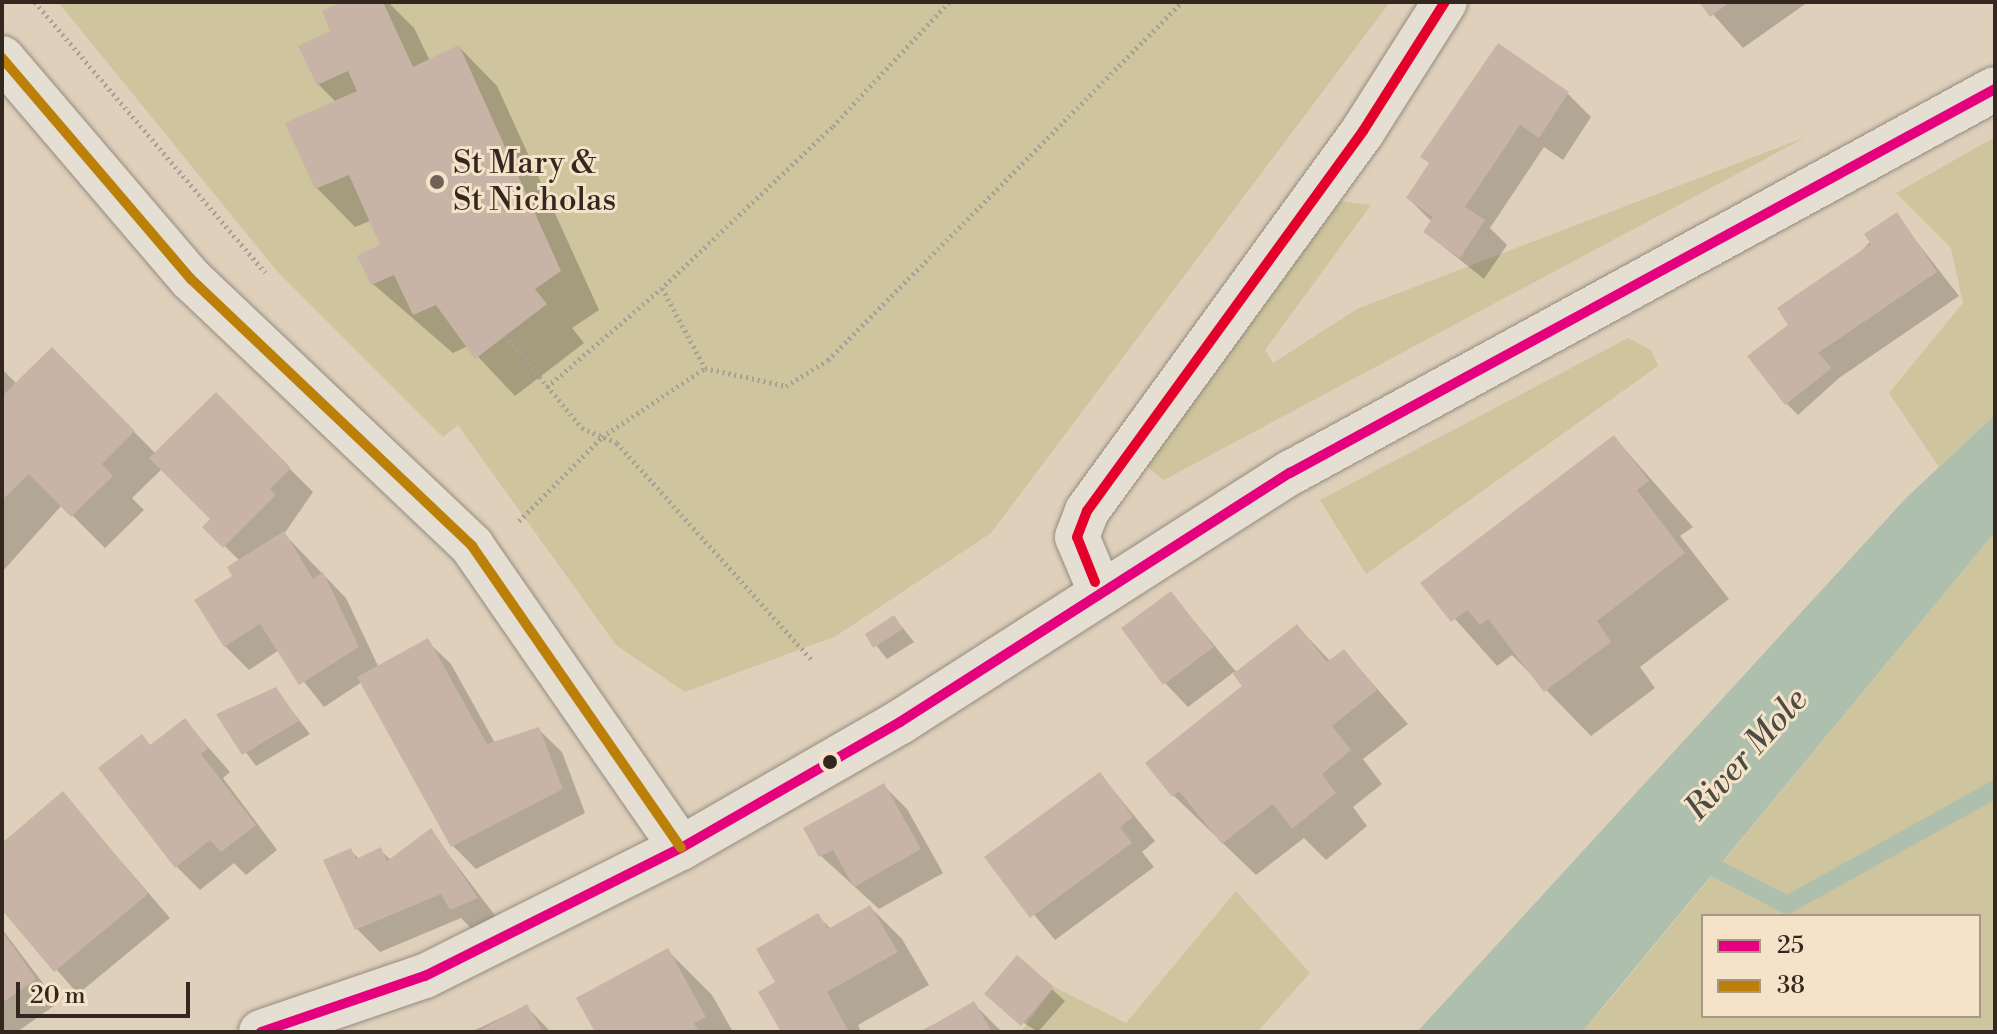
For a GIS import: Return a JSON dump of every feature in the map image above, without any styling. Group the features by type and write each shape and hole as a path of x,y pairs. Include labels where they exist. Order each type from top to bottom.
{"main road":[{"path":"1099,589 1077,537 1087,511 1363,131 1445,2"},
{"path":"2,58 191,279 472,546 681,848"},
{"path":"261,1032 425,976 681,848 900,722 1099,589 1391,418 1995,89"}],"path":[{"path":"33,2 275,283"},
{"path":"547,387 662,288 832,127 949,2"},
{"path":"510,530 602,437 705,368 786,386 828,360 1182,2"},
{"path":"662,288 705,368"},
{"path":"505,335 582,428 617,443 812,660"}],"shaded area":[{"path":"58,2 1390,2 991,533 836,636 685,692 616,645 458,425 443,437 277,271"},
{"path":"1806,137 1164,480 1145,465 1339,201 1371,205 1265,350 1273,363 1357,309"},
{"path":"1995,137 1995,415 1939,467 1889,393 1963,303 1951,248 1896,193"},
{"path":"1628,338 1651,350 1658,366 1366,574 1320,500"},
{"path":"1995,532 1995,1032 1582,1032 1608,1002"},
{"path":"1236,891 1310,973 1257,1032 1021,1032 1054,987 1126,1023"}],"water":[{"name":"River Mole","path":"1995,415 1995,532 1582,1032 1417,1032 1907,497"}],"building":[{"name":"St Mary & St Nicholas","path":"342,2 383,2 413,67 459,45 561,271 535,289 547,304 475,359 436,305 413,315 394,275 371,285 357,256 380,245 349,175 315,189 285,123 357,91 348,71 317,85 298,46 330,31 322,11"},
{"path":"1699,2 1730,2 1710,17"},
{"path":"1498,43 1569,92 1539,138 1520,125 1465,207 1485,220 1460,258 1423,232 1433,217 1406,198 1429,163 1420,157"},
{"path":"1897,212 1937,272 1818,353 1832,368 1785,405 1747,356 1788,325 1777,308 1871,244 1864,234"},
{"path":"52,347 135,431 102,464 113,476 71,517 29,474 2,500 2,396"},
{"path":"216,392 291,468 270,489 276,495 223,548 202,527 210,519 149,458"},
{"path":"1614,435 1649,481 1637,490 1685,553 1597,621 1611,642 1544,692 1488,619 1480,625 1467,610 1451,622 1420,583"},
{"path":"284,531 313,579 323,572 359,647 299,685 260,624 224,647 194,600 232,576 227,567"},
{"path":"1171,591 1214,647 1163,685 1121,628"},
{"path":"894,615 903,629 873,648 865,634"},
{"path":"1297,624 1327,662 1344,649 1377,690 1332,726 1351,750 1322,774 1336,793 1292,829 1273,804 1222,844 1179,791 1172,797 1145,763 1242,686 1233,674"},
{"path":"428,638 487,744 539,727 563,789 451,847 357,677"},
{"path":"276,687 299,721 242,755 216,714"},
{"path":"185,718 208,748 201,754 256,825 221,852 210,840 175,868 98,768 142,734 150,745"},
{"path":"1100,772 1133,817 1120,827 1132,843 1030,918 984,857"},
{"path":"884,783 921,849 854,887 833,850 819,857 803,828"},
{"path":"63,791 148,894 54,972 2,910 2,843"},
{"path":"431,828 478,898 450,910 441,894 355,930 323,860 351,848 356,859 381,847 387,861"},
{"path":"870,905 898,952 827,992 849,1032 781,1032 758,992 775,982 756,949 818,913 828,929"},
{"path":"2,931 36,979 2,1003"},
{"path":"668,948 706,1017 694,1023 699,1032 595,1032 576,998"},
{"path":"1017,955 1054,987 1021,1026 984,994"},
{"path":"974,1001 992,1032 921,1032"},
{"path":"527,1004 543,1032 477,1032"}],"waterway":[{"path":"1698,859 1787,905 1995,789"}],"transit line":[{"path":"1095,582 1077,537 1087,511 1363,131 1445,2"},
{"name":"38","path":"2,58 191,279 472,546 681,848"},
{"name":"25","path":"261,1032 425,976 681,848 900,722 1290,473 1995,89"}],"place":[{"name":"St Mary & St Nicholas","path":"437,182"}]}
